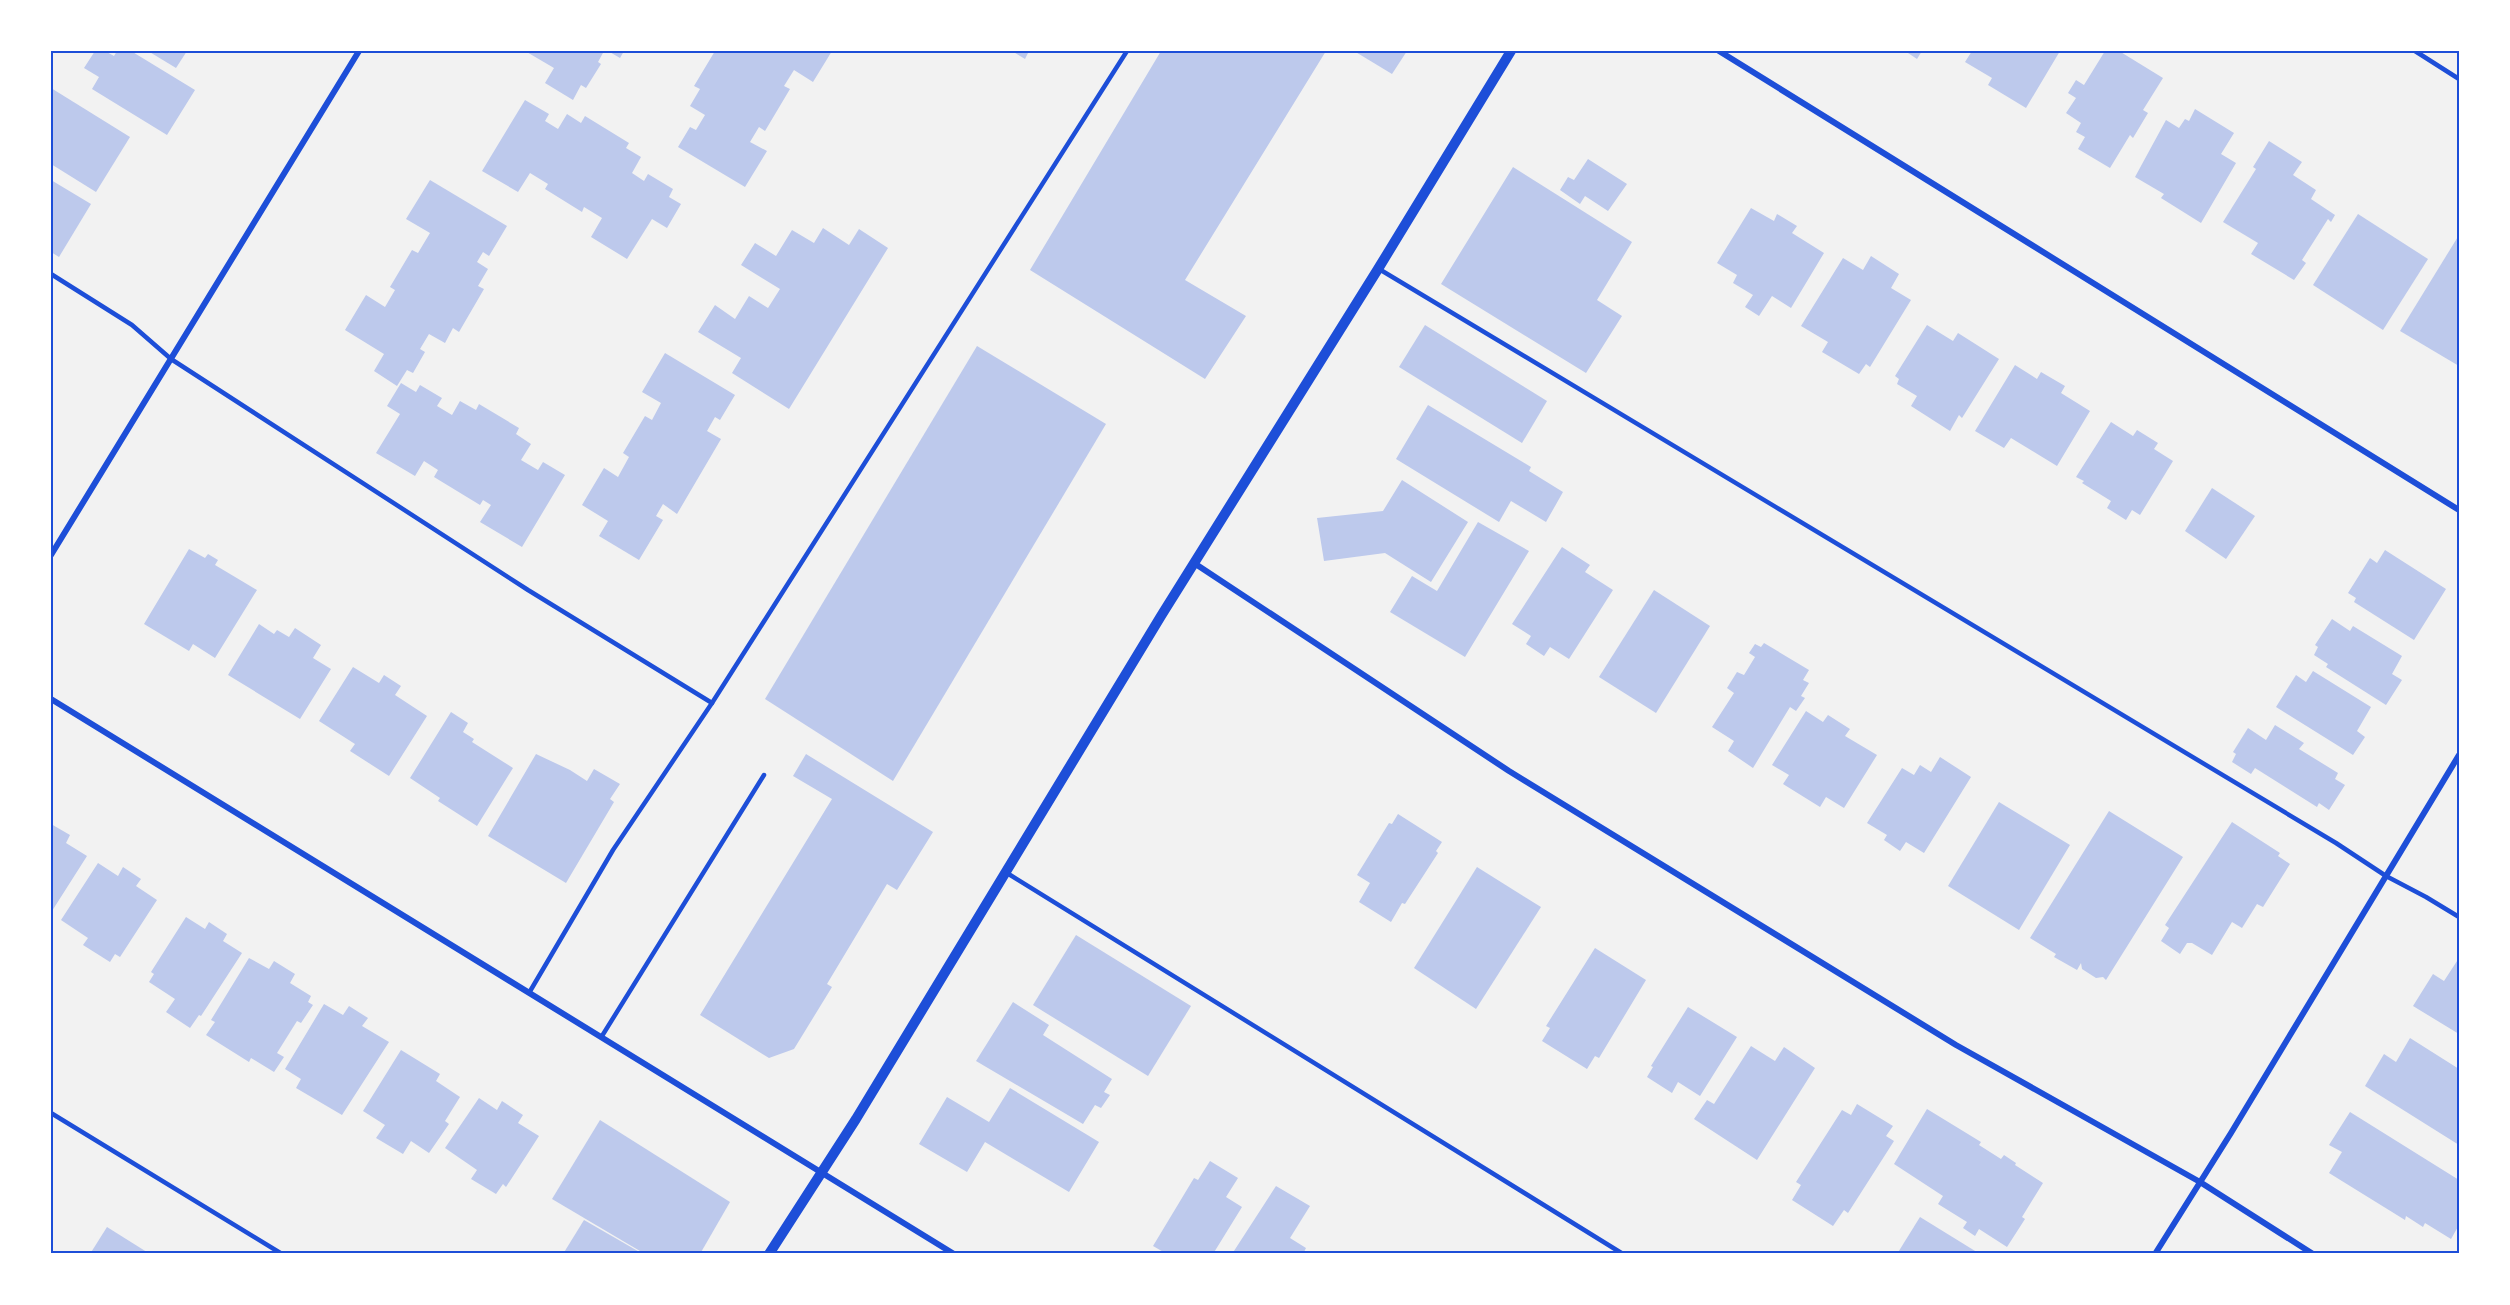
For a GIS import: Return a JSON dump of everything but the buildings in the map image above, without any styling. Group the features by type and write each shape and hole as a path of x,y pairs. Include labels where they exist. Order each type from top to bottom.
{"street":[{"path":"51,555 359,51"},
{"path":"769,1254 822,1173 1194,563 1511,51"},
{"path":"1719,51 2459,510"},
{"path":"1194,563 1520,777 1956,1045 2200,1182 2313,1254"},
{"path":"51,699 954,1254"},
{"path":"2155,1254 2459,755"}],"lane":[{"path":"530,993 613,850 712,703 1127,51"},
{"path":"2415,51 2459,79"},
{"path":"1378,269 2459,918"},
{"path":"51,274 132,325 171,359 528,590 712,703"},
{"path":"602,1036 764,775"},
{"path":"1005,872 1623,1254"},
{"path":"51,1113 282,1254"}]}
